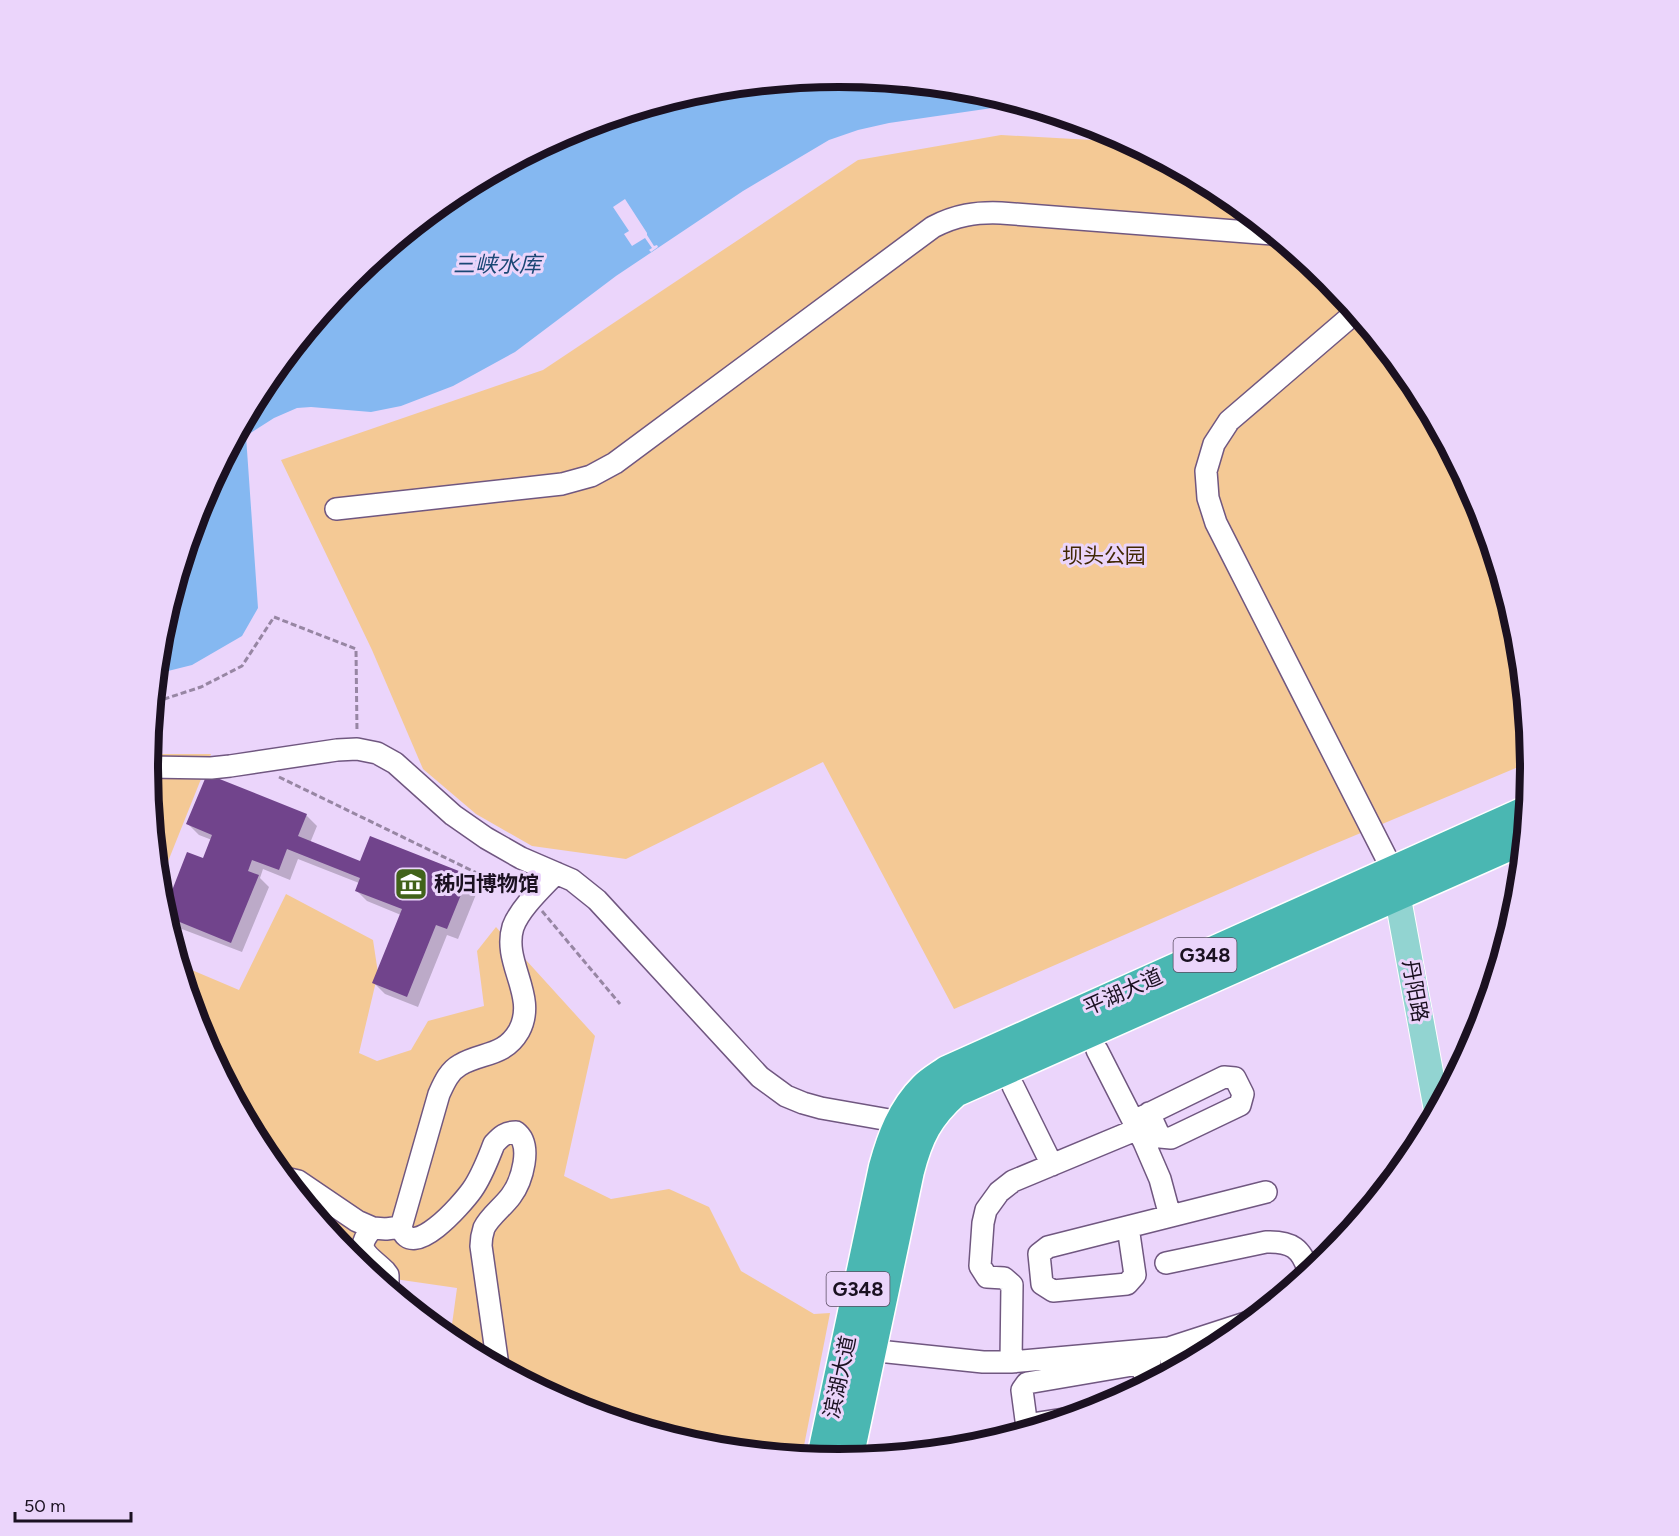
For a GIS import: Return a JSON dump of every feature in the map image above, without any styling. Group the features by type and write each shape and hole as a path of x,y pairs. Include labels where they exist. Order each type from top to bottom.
{"highway":[{"name":"平湖大道","path":"1395,883 1519,815"},
{"name":"平湖大道","path":"912,1124 905,1112 925,1087 947,1071 1395,883 1516,842"},
{"name":"滨湖大道","path":"849,1449 858,1349 884,1167 892,1139 912,1124"},
{"name":"滨湖大道","path":"825,1449 858,1349"}],"main road":[{"name":"丹阳路","path":"1395,883 1435,1098"}],"street":[{"path":"336,509 562,484 591,476 615,463 933,227 948,219 965,214 1001,213 1260,233"},
{"path":"1350,317 1229,421 1214,444 1206,471 1208,498 1216,523 1395,883"},
{"path":"158,767 211,768 337,750 357,749 377,753 395,763 453,815 486,838 521,858 572,880 597,900 760,1077 772,1087 786,1096 820,1108 912,1124"},
{"path":"497,1357 481,1246 484,1228 510,1198 519,1181 525,1148 521,1136 516,1132 510,1132 499,1139 474,1188 429,1233 415,1240 408,1239 401,1227 430,1126 444,1083 450,1073 459,1065 498,1050 511,1042 520,1029 525,1012 524,994 511,953 510,940 520,914 556,873"},
{"path":"1097,1050 1140,1121 1170,1216"},
{"path":"1013,1086 1052,1165"},
{"path":"1011,1362 1012,1285 1004,1278 987,1277 980,1266 983,1223 987,1210 999,1192 1013,1181 1052,1165 1140,1121"},
{"path":"298,1181 357,1221 373,1228 401,1227"},
{"path":"1128,1227 1136,1275 1127,1284 1053,1291 1042,1284 1039,1254 1048,1246 1266,1192"},
{"path":"373,1228 362,1244 364,1250 386,1271 388,1278"},
{"path":"1166,1263 1266,1242 1278,1242 1289,1244 1298,1250 1306,1264"},
{"path":"1029,1422 1026,1420 1022,1390 1027,1383 1171,1359 1201,1345"},
{"path":"858,1349 983,1362 1171,1359"},
{"path":"1142,1363 1145,1377"}],"path":[{"path":"162,699 201,687 242,666 274,617 356,649 357,749"},
{"path":"274,775 532,900 620,1005"}],"green space":[{"name":"坝头公园","path":"1001,135 1104,141 1180,178 1218,202 1289,256 1352,319 1380,353 1429,428 1469,507 1497,592 1507,635 1515,679 1520,766 1313,853 954,1009 823,762 626,859 532,846 476,814 423,769 372,650 281,460 543,370 858,160"},
{"path":"159,754 211,754 166,867 160,813"},
{"path":"286,894 373,940 378,973 359,1053 377,1061 411,1050 428,1021 484,1006 477,951 496,927 595,1036 564,1176 611,1199 669,1189 709,1207 741,1271 814,1314 830,1313 804,1448 751,1443 663,1426 579,1397 499,1358 452,1327 457,1288 388,1278 327,1217 273,1146 229,1069 210,1029 190,969 239,990"}],"water":[{"name":"三峡水库","path":"840,87 884,88 928,93 1001,107 889,123 829,140 743,191 616,276 515,352 453,386 401,406 371,412 297,408 274,418 246,436 258,608 242,636 192,665 165,671 182,592 210,507 250,427 273,390 299,353 358,286 390,256 461,202 538,157 579,139 663,110 707,100 795,88"}],"pier":[{"path":"625,199 654,246 658,247 651,252 649,250 652,248 645,238 632,246 624,234 629,231 613,207"}],"building":[{"name":"秭归博物馆","path":"207,774 307,814 298,836 360,861 370,836 469,875 447,929 436,925 407,997 372,983 402,909 355,891 360,878 287,849 279,870 252,860 248,871 259,875 231,943 177,921 171,894 187,852 203,858 212,835 186,824"}],"place":[{"name":"秭归博物馆","path":"411,884"}]}
